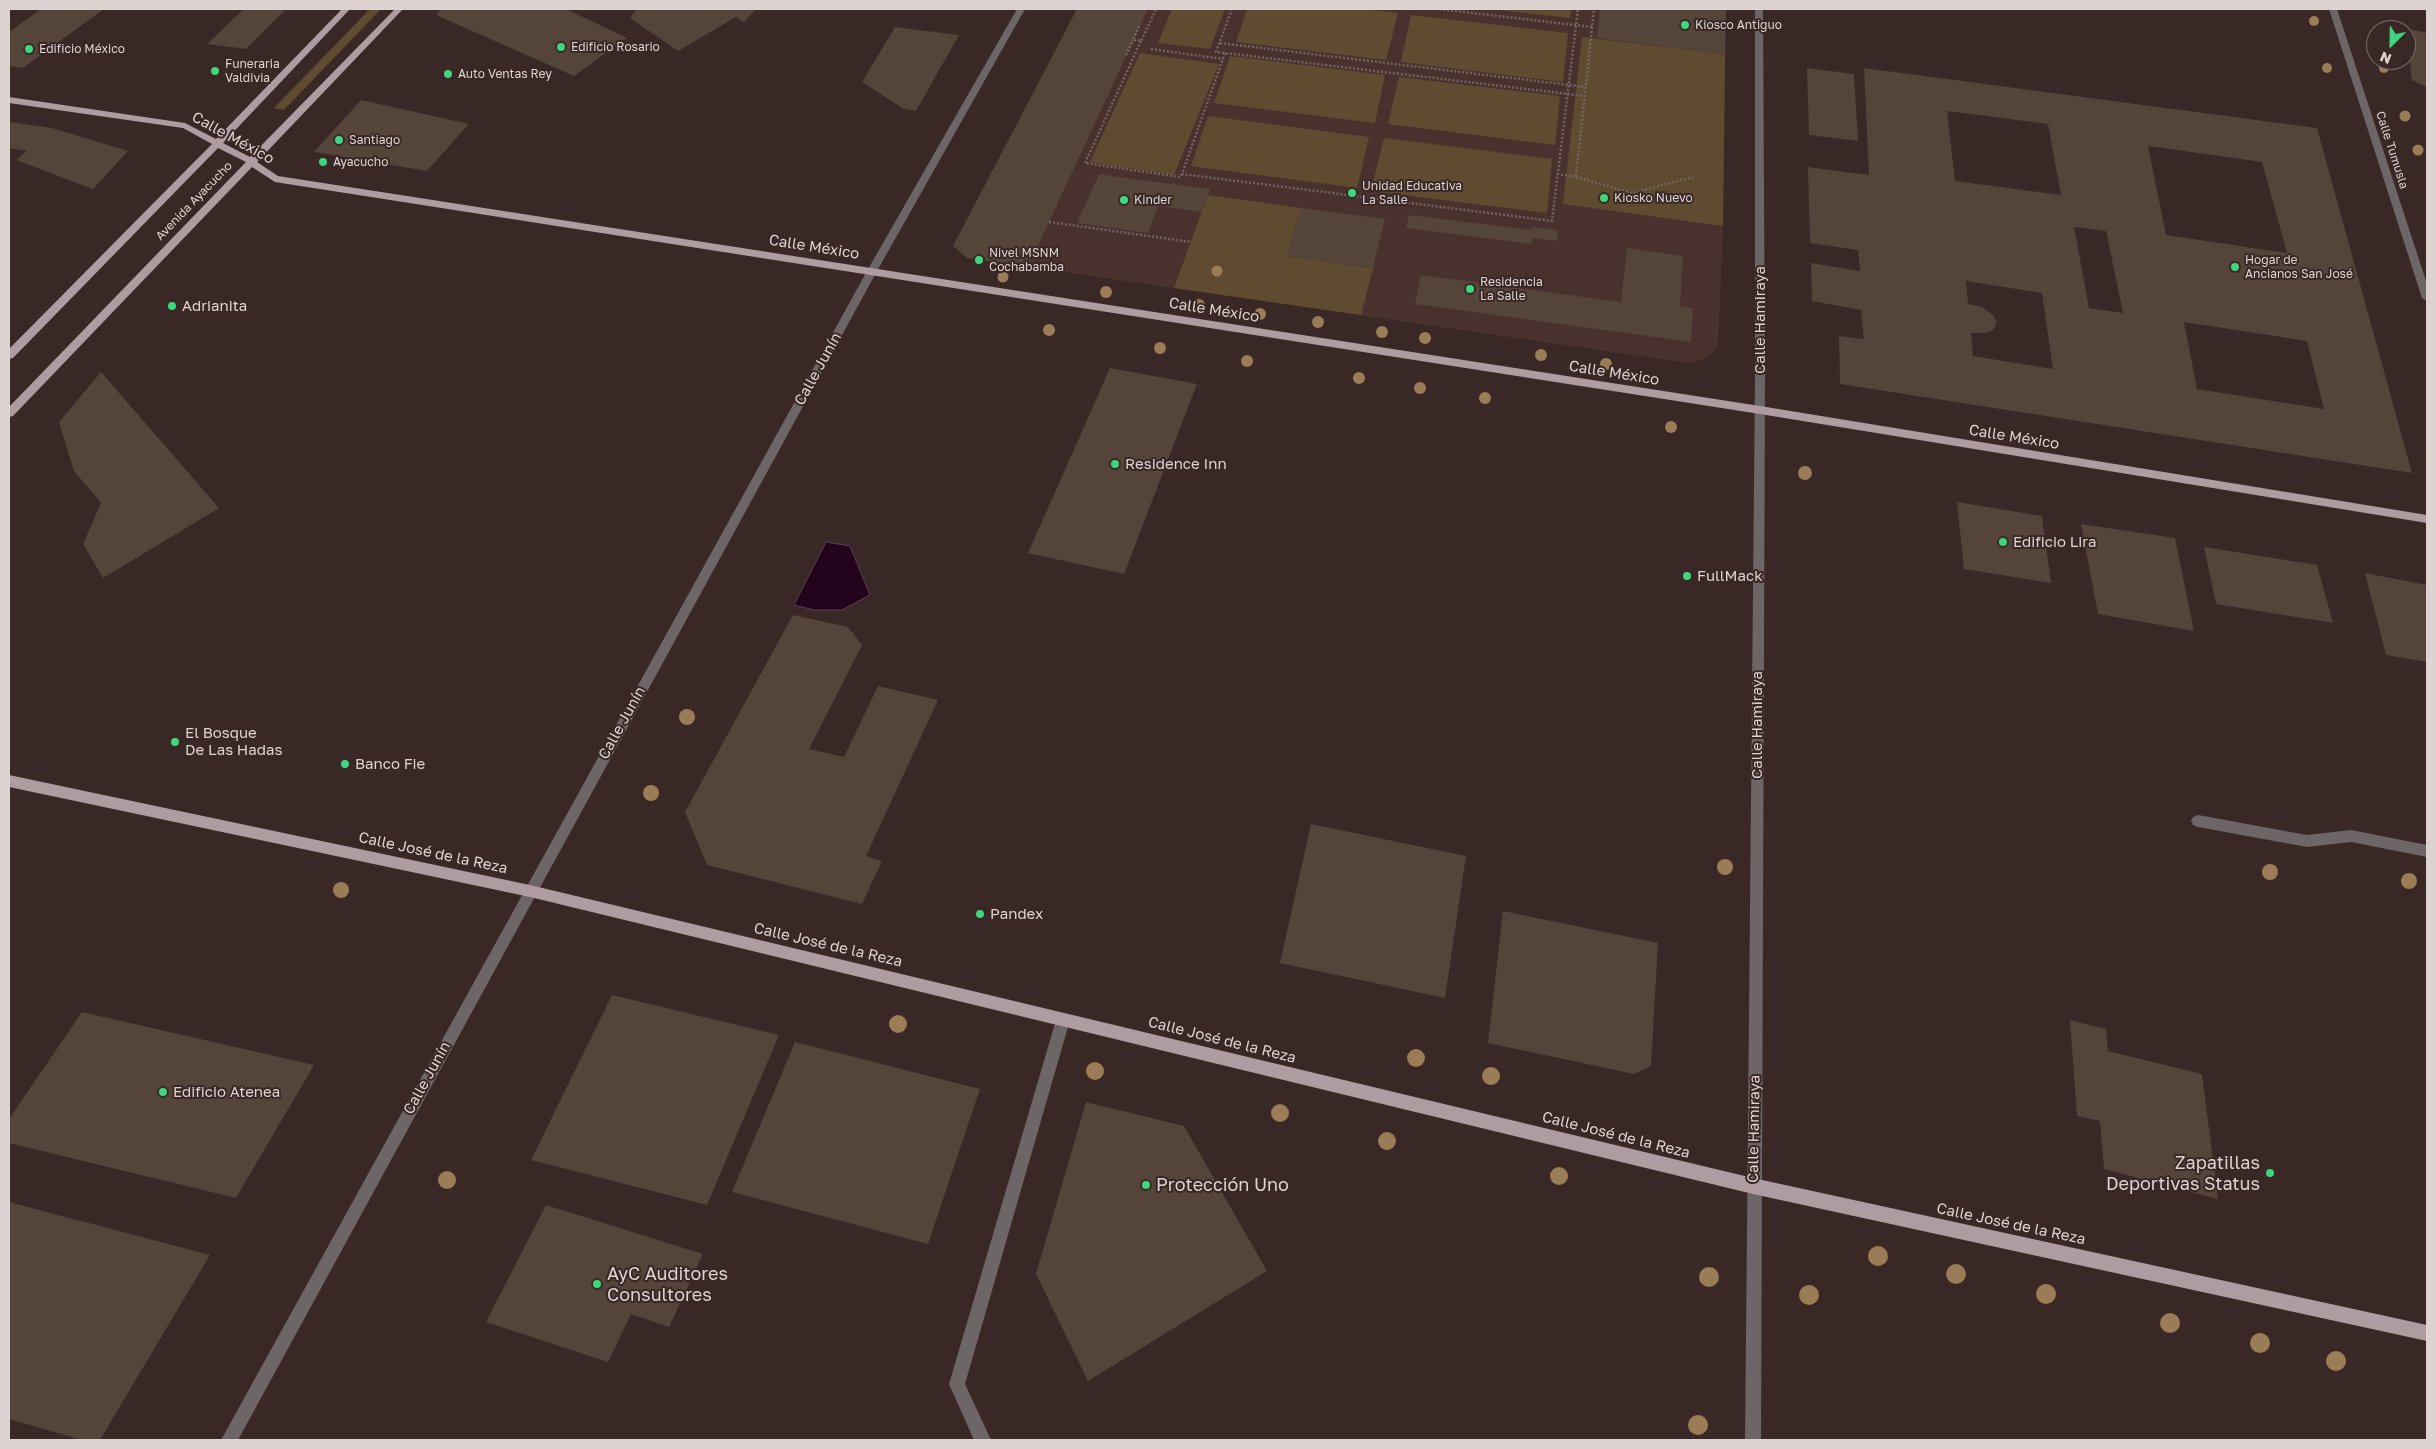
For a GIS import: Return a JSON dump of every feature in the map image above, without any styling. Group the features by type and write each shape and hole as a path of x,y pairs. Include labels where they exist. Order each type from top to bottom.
{"main road":[{"name":"Avenida Ayacucho","path":"9,355 346,9"},
{"name":"Avenida Ayacucho","path":"9,413 250,161 399,9"},
{"name":"Calle México","path":"9,100 185,126 250,161 275,179 1760,410 2427,519"},
{"name":"Calle José de la Reza","path":"9,781 530,891 1753,1186 2427,1333"}],"street":[{"name":"Calle Junín","path":"229,1440 872,271 1021,9"},
{"name":"Calle Hamiraya","path":"1753,1440 1753,1186 1760,410 1759,9"},
{"name":"Calle Tumusla","path":"2334,9 2427,298"},
{"path":"2198,821 2307,841 2351,836 2427,851"},
{"path":"983,1440 957,1384 1064,1020"}],"path":[{"path":"1156,9 1085,164 1180,177 1182,174 1552,221 1578,9"},
{"path":"1232,9 1216,52 1585,96"},
{"path":"1438,9 1592,27"},
{"path":"1576,177 1594,9"},
{"path":"1126,55 1139,26"},
{"path":"1133,40 1141,41"},
{"path":"1220,43 1586,87"},
{"path":"1150,49 1223,59"},
{"path":"1182,174 1225,53"},
{"path":"1557,174 1576,177 1632,193 1693,177"},
{"path":"1049,222 1192,242"}],"shaded area":[{"path":"370,9 381,9 284,110 274,108"},
{"name":"Unidad Educativa La Salle","path":"1077,9 1726,9 1723,226 1718,347 1704,359 1688,363 967,258 953,246"},
{"path":"1172,9 1225,9 1210,49 1158,43"},
{"path":"1247,9 1363,9 1398,13 1386,60 1236,42"},
{"path":"1489,9 1571,9 1570,18"},
{"path":"1411,15 1568,33 1563,82 1401,62"},
{"path":"1582,37 1725,54 1723,226 1563,204"},
{"path":"1140,53 1219,64 1174,175 1090,162"},
{"path":"1230,56 1385,75 1375,123 1214,103"},
{"path":"1399,77 1560,96 1555,145 1388,124"},
{"path":"1208,116 1369,137 1357,188 1191,166"},
{"path":"1384,138 1552,159 1547,213 1371,191"},
{"path":"1208,195 1301,208 1287,256 1373,268 1361,315 1174,288"},
{"path":"826,542 850,546 870,595 842,610 814,610 794,605"}],"building":[{"name":"Edificio México","path":"41,9 104,9 23,68 9,66 9,32"},
{"path":"244,9 286,9 246,49 207,44"},
{"name":"Edificio Rosario","path":"441,9 566,9 627,38 574,76 436,15"},
{"path":"637,9 756,9 744,22 736,17 678,51 630,18"},
{"path":"1077,9 1148,9 1028,267 967,258 953,246"},
{"path":"1600,9 1726,9 1725,54 1597,38"},
{"path":"895,27 959,35 916,111 904,109 862,82"},
{"path":"2416,30 2427,33 2427,87 2412,80 2411,70 2416,70"},
{"path":"1807,68 1854,74 1858,141 1809,135"},
{"name":"Hogar de Ancianos San José","path":"1864,68 2317,128 2412,473 1840,384 1839,336 1864,339 1861,310 1812,301 1811,263 1860,271 1858,250 1810,243 1808,167 1869,175","holes":["1947,111 2048,124 2061,195 1955,181","2148,146 2262,162 2287,253 2166,235","2074,227 2106,231 2123,313 2089,308","1966,281 2042,293 2053,369 1973,356 1971,333 1985,333 1993,330 1997,322 1992,314 1982,307 1968,304","2184,322 2307,341 2324,409 2197,389"]},
{"path":"361,100 469,124 427,171 314,152"},
{"path":"9,122 52,128 128,151 93,189 16,160 27,151 9,148"},
{"name":"Kinder","path":"1099,174 1210,189 1202,212 1158,206 1148,233 1077,223"},
{"path":"1301,208 1385,219 1373,268 1287,256"},
{"path":"1409,215 1532,230 1533,227 1558,230 1557,241 1532,238 1531,244 1406,228"},
{"name":"Residencia La Salle","path":"1627,248 1683,256 1680,306 1693,308 1691,342 1415,304 1421,275 1621,302"},
{"path":"1110,368 1197,384 1124,574 1028,553"},
{"path":"101,372 219,508 103,578 83,544 101,503 74,471 59,422"},
{"name":"Edificio Lira","path":"1957,502 2042,516 2051,583 1964,569"},
{"path":"2081,524 2175,538 2194,631 2098,614"},
{"path":"2204,547 2317,565 2333,623 2216,604"},
{"path":"2365,573 2427,585 2427,662 2386,655"},
{"path":"793,615 848,627 862,645 809,749 844,757 878,686 938,700 866,856 882,861 862,904 707,865 685,812"},
{"path":"1311,824 1466,856 1445,998 1280,963"},
{"path":"1503,911 1658,943 1651,1066 1634,1074 1488,1043"},
{"path":"612,995 779,1035 707,1205 531,1160"},
{"name":"Edificio Atenea","path":"82,1012 314,1065 236,1198 9,1143 9,1119"},
{"path":"2070,1020 2106,1029 2108,1051 2202,1074 2218,1199 2104,1169 2100,1121 2077,1116"},
{"path":"795,1042 980,1089 928,1244 732,1192"},
{"path":"1086,1102 1184,1126 1267,1271 1088,1381 1036,1274"},
{"path":"9,1202 210,1255 100,1440 82,1440 9,1419"},
{"name":"AyC Auditores Consultores","path":"546,1205 703,1254 669,1327 631,1314 608,1362 486,1322"}],"place":[{"name":"Kiosco Antiguo","path":"1685,25"},
{"name":"Edificio Rosario","path":"561,47"},
{"name":"Edificio México","path":"29,49"},
{"name":"Funeraria Valdivia","path":"215,71"},
{"name":"Auto Ventas Rey","path":"448,74"},
{"name":"Santiago","path":"339,140"},
{"name":"Ayacucho","path":"323,162"},
{"name":"Unidad Educativa La Salle","path":"1352,193"},
{"name":"Kiosko Nuevo","path":"1604,198"},
{"name":"Kinder","path":"1124,200"},
{"name":"Nivel MSNM Cochabamba","path":"979,260"},
{"name":"Hogar de Ancianos San José","path":"2235,267"},
{"name":"Residencia La Salle","path":"1470,289"},
{"name":"Adrianita","path":"172,306"},
{"name":"Residence Inn","path":"1115,464"},
{"name":"Edificio Lira","path":"2003,542"},
{"name":"FullMack","path":"1687,576"},
{"name":"El Bosque De Las Hadas","path":"175,742"},
{"name":"Banco Fie","path":"345,764"},
{"name":"Pandex","path":"980,914"},
{"name":"Edificio Atenea","path":"163,1092"},
{"name":"Zapatillas Deportivas Status","path":"2270,1173"},
{"name":"Protección Uno","path":"1146,1185"},
{"name":"AyC Auditores Consultores","path":"597,1284"}]}
